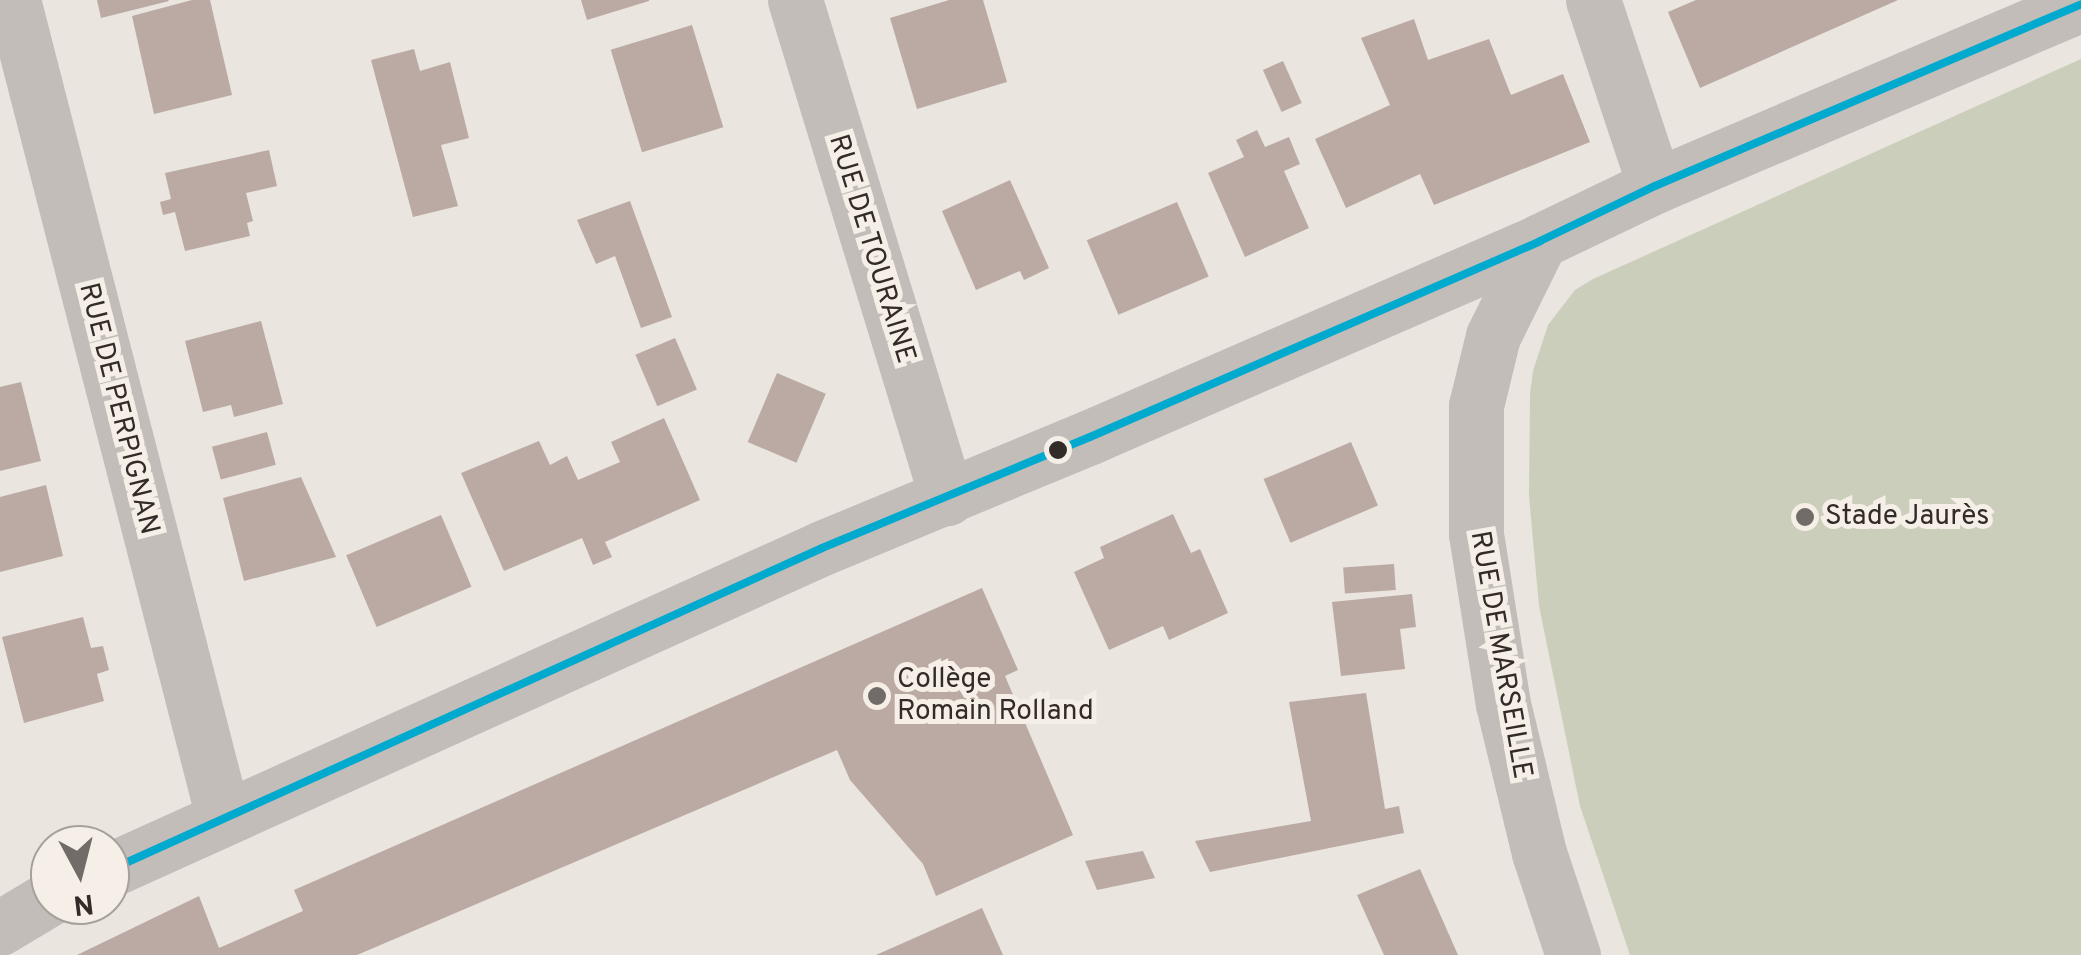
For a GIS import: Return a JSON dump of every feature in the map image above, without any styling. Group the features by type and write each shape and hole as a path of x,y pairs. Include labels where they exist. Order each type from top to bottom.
{"street":[{"name":"RUE DE PERPIGNAN","path":"13,0 223,818"},
{"name":"RUE DE TOURAINE","path":"795,0 946,498"},
{"path":"1594,0 1655,186"},
{"path":"130,861 822,548 946,498 1540,241 1655,186 2081,4"},
{"name":"RUE DE MARSEILLE","path":"1540,241 1493,336 1476,406 1476,534 1502,704 1539,853 1574,955"},
{"path":"0,928 30,910"}],"green space":[{"name":"Stade Jaurès","path":"2081,59 2081,955 1630,955 1580,806 1539,606 1529,496 1530,394 1548,325 1575,290 1593,279"}],"building":[{"path":"97,0 168,0 169,1 101,18"},
{"path":"192,0 210,0 232,95 154,114 132,16"},
{"path":"581,0 649,0 649,1 587,20"},
{"path":"949,0 983,0 1007,82 917,109 890,18"},
{"path":"1696,0 1898,0 1700,88 1668,12"},
{"path":"1414,19 1428,60 1489,39 1511,95 1563,74 1590,142 1434,205 1420,174 1346,208 1315,139 1390,105 1361,38"},
{"path":"692,25 723,127 642,152 611,50"},
{"path":"414,49 420,71 450,62 469,138 441,145 458,206 413,217 371,60"},
{"path":"1283,61 1302,103 1282,112 1263,70"},
{"path":"1257,130 1265,147 1289,137 1300,164 1284,171 1309,228 1245,257 1208,173 1244,157 1236,140"},
{"path":"269,150 277,186 246,193 253,221 247,223 250,236 185,251 175,212 163,215 160,202 171,199 165,173"},
{"path":"1010,180 1049,268 1024,280 1020,271 976,290 942,211"},
{"path":"630,201 672,317 641,328 615,256 596,264 577,220"},
{"path":"1177,202 1209,277 1118,315 1087,240"},
{"path":"261,321 283,404 234,417 231,405 203,412 185,341"},
{"path":"675,338 697,390 657,406 635,355"},
{"path":"777,373 826,394 796,463 748,442"},
{"path":"21,382 41,461 0,471 0,387"},
{"path":"664,418 700,500 605,542 612,557 593,565 582,538 504,571 461,473 539,441 550,465 567,456 578,480 620,462 611,442"},
{"path":"267,432 276,465 221,480 212,447"},
{"path":"1351,442 1378,506 1291,543 1264,479"},
{"path":"301,477 336,557 244,581 223,498"},
{"path":"46,485 63,556 0,572 0,497"},
{"path":"1173,514 1191,553 1200,549 1228,613 1169,640 1163,626 1109,650 1074,572 1104,558 1100,547"},
{"path":"441,515 471,587 377,627 346,555"},
{"path":"1394,564 1396,590 1345,593 1343,568"},
{"path":"982,588 1018,670 1005,676 1073,835 936,896 923,864 850,780 837,750 357,955 77,955 199,896 219,948 303,911 294,890"},
{"path":"1412,594 1416,627 1400,629 1405,669 1341,676 1332,602"},
{"path":"83,617 91,648 103,646 109,670 97,674 104,701 24,723 2,637"},
{"path":"1366,693 1385,809 1399,806 1404,833 1210,872 1195,841 1311,821 1289,702"},
{"path":"1143,851 1155,878 1097,890 1085,861"},
{"path":"1420,869 1458,955 1384,955 1357,895"},
{"path":"982,908 1003,955 876,955"}],"transit line":[{"path":"130,861 822,548 1090,437 1540,241 1655,186 2081,4"}],"place":[{"name":"Stade Jaurès","path":"1805,517"},
{"name":"Collège Romain Rolland","path":"877,696"}]}
